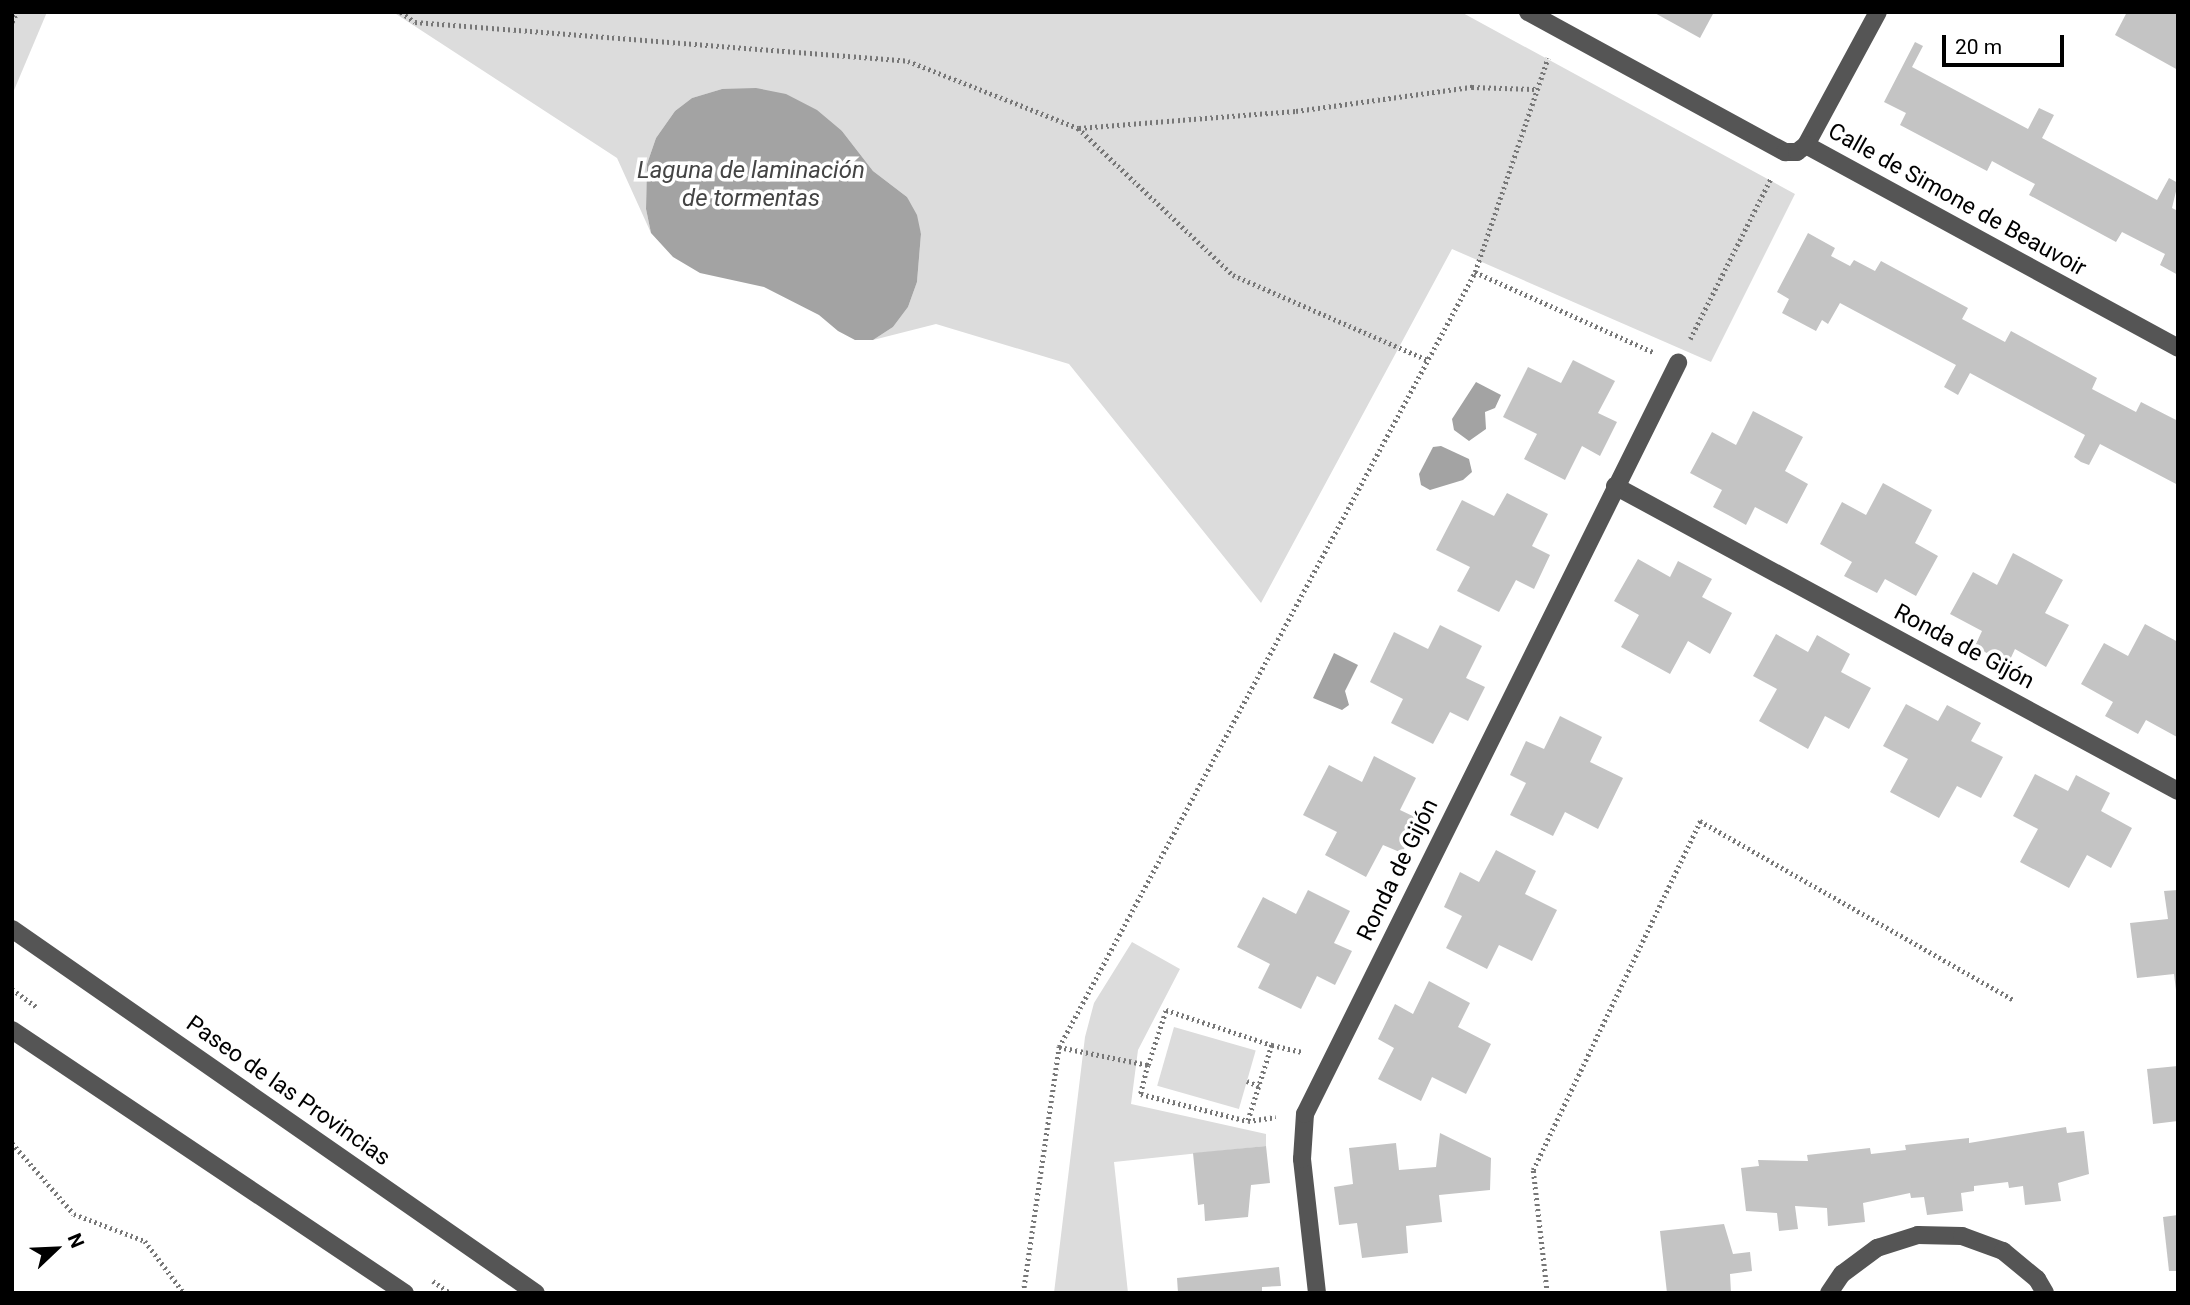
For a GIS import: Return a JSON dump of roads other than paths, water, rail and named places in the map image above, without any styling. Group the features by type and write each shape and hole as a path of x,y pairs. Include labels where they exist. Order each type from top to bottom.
{"street":[{"name":"Calle de Simone de Beauvoir","path":"1528,12 1785,152 1797,152 1806,145 2178,348"},
{"path":"1806,145 1878,12"},
{"name":"Ronda de Gijón","path":"1317,1293 1302,1160 1305,1114 1678,363"},
{"name":"Ronda de Gijón","path":"1615,486 2178,792"},
{"name":"Paseo de las Provincias","path":"12,929 536,1293"},
{"path":"12,1030 405,1293"},
{"path":"1829,1293 1842,1274 1877,1248 1919,1235 1962,1236 2003,1251 2037,1279 2045,1293"}],"water":[{"name":"Laguna de laminación de tormentas","path":"756,88 786,94 817,110 842,131 873,171 907,197 917,215 921,234 917,282 908,307 893,327 873,340 855,340 838,331 819,315 764,287 700,273 673,257 651,233 646,209 647,164 656,138 675,111 692,98 722,89"},
{"path":"1476,382 1501,395 1495,408 1485,412 1486,429 1469,441 1454,430 1452,419"},
{"path":"1441,446 1469,459 1472,472 1463,480 1430,490 1421,485 1419,474 1433,447"},
{"path":"1334,653 1358,665 1345,691 1349,705 1342,710 1313,698"}]}
